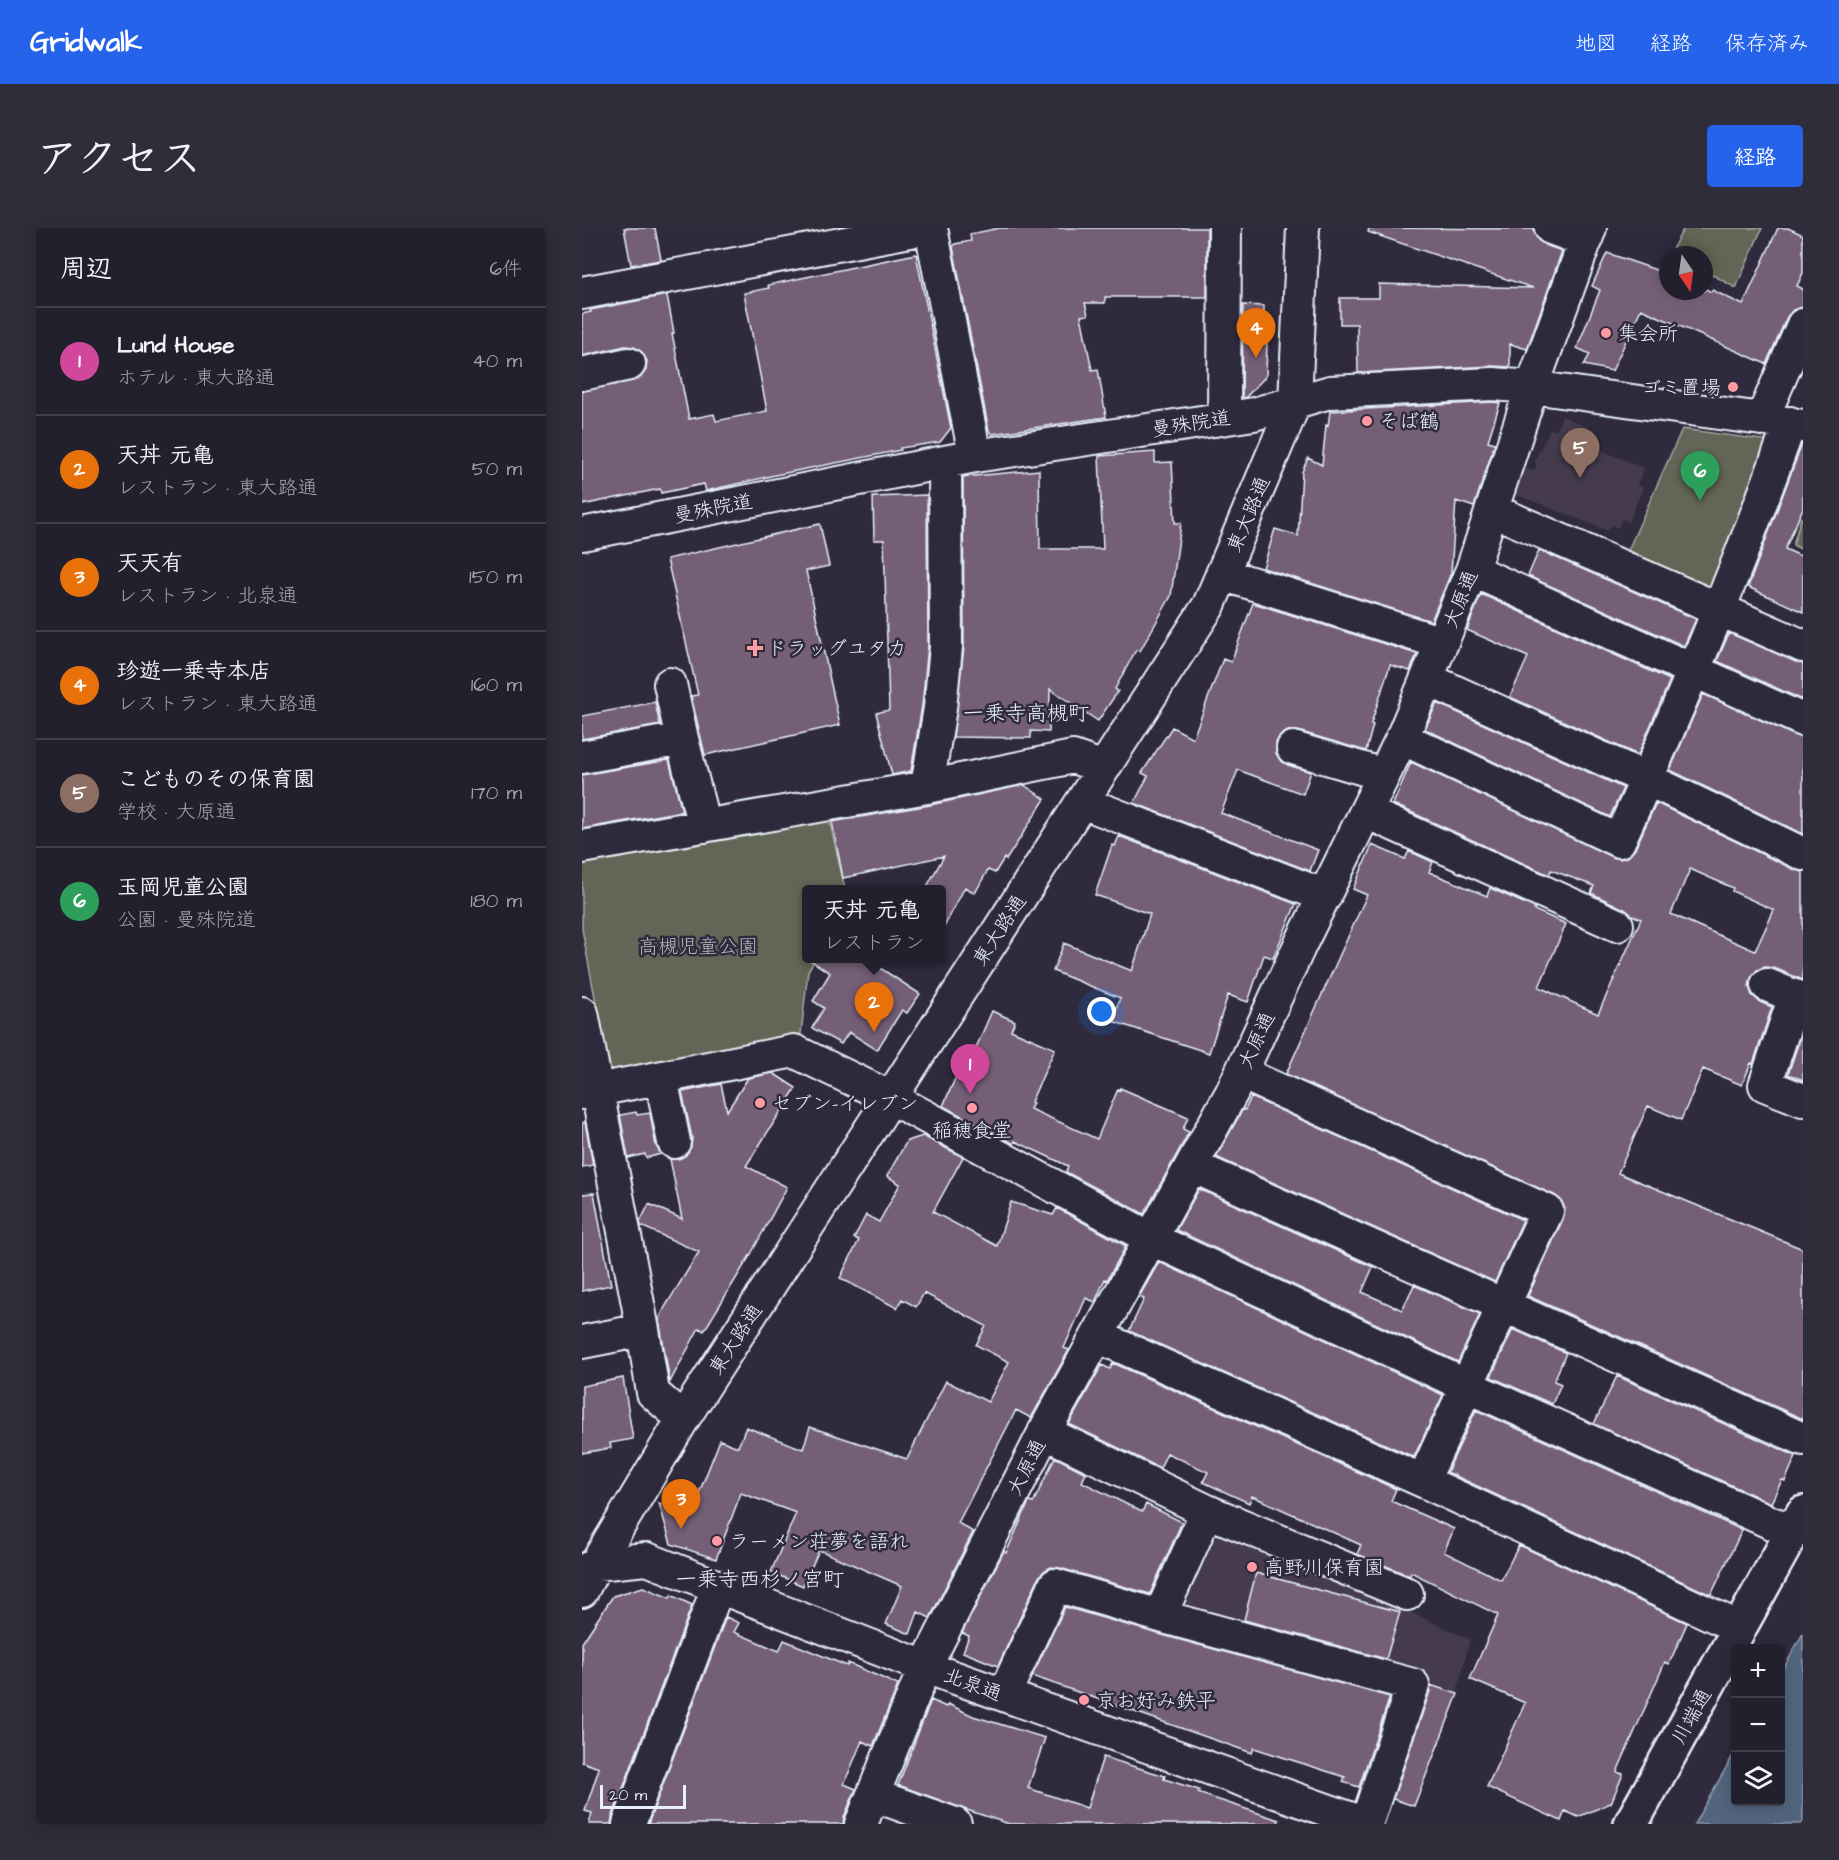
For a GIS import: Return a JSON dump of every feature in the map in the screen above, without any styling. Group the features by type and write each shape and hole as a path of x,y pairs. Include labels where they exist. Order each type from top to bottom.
{"highway":[{"name":"川端通","path":"1631,1824 1799,1521"}],"street":[{"path":"582,293 926,228"},
{"path":"931,228 975,456"},
{"path":"1224,418 1225,228"},
{"name":"東大路通","path":"582,1591 589,1568 683,1419 1209,604 1295,402 1303,228"},
{"path":"1551,228 1588,235"},
{"name":"大原通","path":"861,1824 925,1667 1044,1432 1232,1092 1324,896 1402,738 1472,570 1532,387 1588,235"},
{"path":"1402,738 1619,841 1720,609 1759,508 1785,423 1803,325"},
{"path":"582,374 629,364"},
{"name":"曼殊院道","path":"582,534 975,456 1254,414 1330,392 1493,384 1532,387 1785,423"},
{"path":"927,787 940,708 946,647 945,463"},
{"path":"1492,510 1803,646"},
{"path":"1472,570 1803,720"},
{"path":"1222,574 1442,642"},
{"path":"1427,679 1647,779 1803,854"},
{"path":"670,684 704,826"},
{"path":"582,757 682,739"},
{"path":"1293,748 1384,775"},
{"path":"582,847 927,787 1073,757 1104,768"},
{"path":"1083,802 1324,896"},
{"path":"1366,812 1617,925"},
{"path":"1788,994 1765,1085 1803,1100"},
{"path":"582,1013 589,1092 643,1330 653,1393 683,1419"},
{"path":"589,1092 794,1051 891,1098 1152,1239 1467,1386 1774,1524 1799,1521"},
{"path":"1241,1073 1548,1211 1423,1481"},
{"path":"661,1077 674,1142"},
{"path":"1192,1166 1803,1440"},
{"path":"582,1342 643,1330"},
{"path":"1097,1336 1423,1481 1740,1628"},
{"path":"1044,1432 1208,1511 1407,1594"},
{"path":"1161,1616 1208,1511"},
{"name":"北泉通","path":"589,1568 647,1559 925,1667 1366,1824"},
{"path":"1004,1695 1055,1585 1413,1684 1366,1824"},
{"path":"628,1824 718,1587"},
{"path":"873,1795 955,1824"}],"shaded area":[{"path":"1562,416 1590,428 1584,443 1644,468 1637,485 1643,487 1629,522 1622,519 1618,528 1611,525 1608,531 1515,494 1524,468 1534,471 1537,464 1534,462 1550,429 1556,431"},
{"name":"高野川保育園","path":"1217,1526 1470,1639 1457,1692 1173,1609"}],"green space":[{"path":"1684,228 1762,228 1736,288 1713,275 1713,246 1674,246"},
{"path":"1682,429 1770,441 1714,592 1625,557"},
{"path":"1801,518 1803,518 1803,550 1793,545"},
{"name":"高槻児童公園","path":"828,814 844,885 802,885 802,963 813,963 808,971 801,1034 609,1072 582,929 582,863 584,859"}],"water":[{"path":"1803,1633 1803,1824 1694,1824 1731,1759 1731,1806 1785,1806 1785,1666"}],"building":[{"path":"624,228 655,228 661,260 631,265"},
{"path":"1000,228 1207,228 1207,297 1105,297 1105,303 1085,303 1088,315 1081,316 1092,370 1098,369 1106,417 992,434 989,431 953,247 955,244 971,241 970,234"},
{"path":"1369,228 1533,229 1538,240 1562,251 1527,349 1510,344 1510,367 1358,373 1357,324 1340,324 1340,298 1379,298 1379,284 1533,288 1368,232"},
{"path":"1778,228 1788,228 1803,235 1803,273 1797,286 1803,289 1803,307 1793,310 1787,317 1766,364 1641,309 1612,371 1584,365 1590,354 1577,348 1600,290 1592,286 1607,253 1659,271 1659,300 1713,300 1713,290 1743,305"},
{"path":"916,254 951,428 940,442 900,448 901,450 706,491 704,484 661,493 660,489 582,505 582,391 633,381 641,377 646,370 647,361 642,352 634,347 625,346 582,356 582,314 591,312 590,310 667,295 689,419 714,414 716,421 767,411 744,293 769,288 768,285"},
{"path":"1243,305 1264,306 1263,343 1267,343 1266,376 1246,397 1242,398"},
{"path":"1500,403 1488,441 1495,443 1474,507 1456,501 1451,573 1431,621 1263,568 1275,529 1298,536 1302,472 1308,458 1322,465 1326,425 1328,426 1330,411"},
{"path":"1802,444 1803,508 1785,549 1803,557 1803,612 1748,587"},
{"path":"1155,452 1155,463 1172,462 1175,523 1181,523 1171,596 1140,651 1136,650 1115,689 1118,691 1098,721 1050,689 1049,732 1031,731 1031,738 953,737 964,647 963,477 1039,470 1040,549 1103,549 1099,456"},
{"path":"927,495 928,646 922,706 911,771 892,775 876,713 889,710 884,540 874,540 873,497"},
{"name":"ドラッグユタカ","path":"820,524 829,566 806,571 840,725 705,755 691,696 698,695 667,559"},
{"path":"1539,550 1696,619 1684,646 1528,576"},
{"path":"1481,594 1670,680 1638,755 1510,697 1528,657 1467,630"},
{"path":"1253,603 1417,654 1410,671 1390,665 1371,724 1373,725 1366,751 1298,731 1288,731 1280,735 1276,743 1276,753 1280,760 1311,772 1303,794 1238,770 1221,813 1318,850 1310,871 1134,803 1148,776 1142,773 1172,727 1193,738 1223,659 1231,662"},
{"path":"1729,633 1803,664 1803,700 1717,661"},
{"path":"1703,694 1803,738 1803,834 1670,770"},
{"path":"655,702 660,725 582,739 582,716"},
{"path":"1437,703 1623,788 1610,817 1425,729"},
{"path":"669,760 682,811 582,829 582,775"},
{"path":"1411,762 1612,857 1620,859 1629,856 1635,849 1656,803 1803,872 1803,980 1774,968 1765,967 1757,970 1751,978 1749,987 1752,995 1760,1002 1772,1007 1753,1064 1751,1063 1742,1085 1703,1069 1681,1120 1648,1106 1618,1173 1803,1249 1803,1419 1528,1296 1563,1219 1565,1209 1561,1200 1286,1074 1367,895 1353,889 1372,845 1405,859 1409,851 1433,862 1429,872 1487,896 1490,888 1566,924 1539,987 1598,1014 1641,919 1591,893 1594,886 1551,870 1549,875 1393,804","holes":["1690,869 1733,888 1732,891 1774,910 1755,951 1671,914"]},
{"path":"1024,785 1045,799 1006,860 1004,858 995,873 988,870 975,893 965,887 946,923 946,885 928,885 944,856 843,878 832,822 930,805"},
{"path":"1119,836 1296,904 1273,958 1264,955 1248,1002 1228,995 1209,1053 1112,1021 1120,998 1053,971 1064,943 1132,971 1150,914 1095,895 1112,845 1115,846"},
{"path":"815,963 883,963 880,968 920,994 907,1013 902,1010 877,1050 849,1032 841,1044 812,1028 824,1008 813,1001 830,973"},
{"path":"992,1011 1015,1021 1011,1030 1055,1049 1030,1109 1097,1139 1120,1088 1188,1117 1183,1129 1189,1132 1144,1214 1066,1172 1068,1166 1015,1141 1014,1144 943,1106 962,1063 968,1066"},
{"path":"1803,1029 1803,1080 1788,1074"},
{"path":"773,1073 796,1088 746,1166 787,1187 751,1254 704,1331 699,1328 670,1382 659,1320 699,1252 641,1226 640,1222 649,1204 682,1219 670,1159 685,1156 691,1147 692,1138 682,1092 721,1084 727,1111 748,1078"},
{"path":"1251,1097 1523,1220 1495,1282 1216,1157"},
{"path":"636,1112 637,1115 650,1113 656,1146 661,1154 646,1158 645,1154 628,1158 620,1115"},
{"path":"585,1122 593,1165 582,1167 582,1123"},
{"path":"923,1136 963,1157 933,1212 997,1246 1011,1202 1053,1215 1057,1208 1126,1246 1107,1280 1105,1279 1095,1302 1086,1298 1064,1348 1069,1350 1031,1418 1016,1410 958,1523 973,1532 930,1618 918,1612 910,1634 886,1624 902,1586 819,1550 803,1586 771,1572 796,1513 741,1493 716,1559 671,1544 659,1503 676,1509 684,1487 699,1493 720,1440 738,1447 746,1427 803,1449 810,1427 907,1459 946,1381 988,1402 1009,1362 976,1345 986,1326 924,1293 916,1307 902,1299 897,1308 840,1278 859,1240 854,1238 866,1215 879,1222 900,1184 887,1176 907,1141"},
{"path":"1199,1189 1373,1267 1362,1292 1402,1310 1414,1285 1480,1314 1458,1362 1176,1230"},
{"path":"594,1193 611,1285 582,1291 582,1194"},
{"path":"1159,1262 1443,1395 1414,1457 1129,1331 1144,1299 1139,1297"},
{"path":"1513,1329 1566,1353 1554,1381 1561,1384 1552,1404 1491,1377"},
{"path":"1113,1363 1396,1489 1391,1501 1454,1529 1444,1552 1501,1580 1519,1545 1687,1623 1669,1664 1665,1662 1617,1772 1623,1774 1611,1803 1578,1817 1565,1811 1561,1821 1487,1787 1525,1703 1470,1679 1498,1615 1411,1572 1410,1576 1357,1554 1361,1545 1252,1496 1249,1503 1203,1482 1208,1472 1167,1453 1160,1468 1069,1424 1102,1365 1110,1369"},
{"path":"1617,1376 1796,1456 1785,1481 1782,1480 1771,1503 1594,1424"},
{"path":"623,1378 633,1439 610,1443 611,1448 582,1453 582,1386"},
{"path":"1476,1410 1742,1530 1711,1595 1447,1472"},
{"path":"1055,1457 1086,1473 1082,1482 1142,1512 1146,1504 1182,1522 1150,1594 1060,1568 1051,1567 1044,1571 1039,1577 998,1666 963,1652 969,1636 962,1633 1004,1551 1006,1553 1029,1502 1033,1503"},
{"path":"1256,1573 1400,1612 1386,1659 1244,1620"},
{"path":"643,1587 670,1598 671,1595 692,1605 611,1824 589,1824 592,1813 585,1811 599,1768 582,1762 582,1643 613,1596"},
{"path":"1065,1607 1390,1697 1359,1787 1343,1782 1345,1777 1254,1748 1252,1753 1032,1676"},
{"path":"726,1617 739,1623 734,1632 779,1651 784,1640 847,1666 848,1663 898,1685 873,1746 862,1741 844,1784 856,1789 843,1824 648,1824"},
{"path":"1430,1685 1458,1694 1414,1806 1393,1799 1430,1691"},
{"path":"931,1700 946,1707 948,1704 973,1716 1045,1738 1028,1788 1087,1808 1103,1757 1165,1776 1164,1779 1199,1790 1198,1793 1279,1820 1278,1824 1009,1824 964,1809 898,1785"}],"place":[{"name":"集会所","path":"1606,333"},
{"name":"珍遊一乗寺本店","path":"1256,358"},
{"name":"ゴミ置場","path":"1733,387"},
{"name":"そば鶴","path":"1367,421"},
{"name":"こどものその保育園","path":"1580,478"},
{"name":"玉岡児童公園","path":"1700,501"},
{"name":"ドラッグユタカ","path":"755,648"},
{"name":"天丼 元亀","path":"874,1032"},
{"name":"Lund House","path":"970,1094"},
{"name":"セブン-イレブン","path":"760,1103"},
{"name":"稲穂食堂","path":"972,1108"},
{"name":"天天有","path":"681,1529"},
{"name":"ラーメン荘夢を語れ","path":"717,1541"},
{"name":"高野川保育園","path":"1252,1567"},
{"name":"京お好み鉄平","path":"1084,1700"}],"district":[{"name":"一乗寺高槻町","path":"1026,713"},
{"name":"一乗寺西杉ノ宮町","path":"760,1579"}]}
